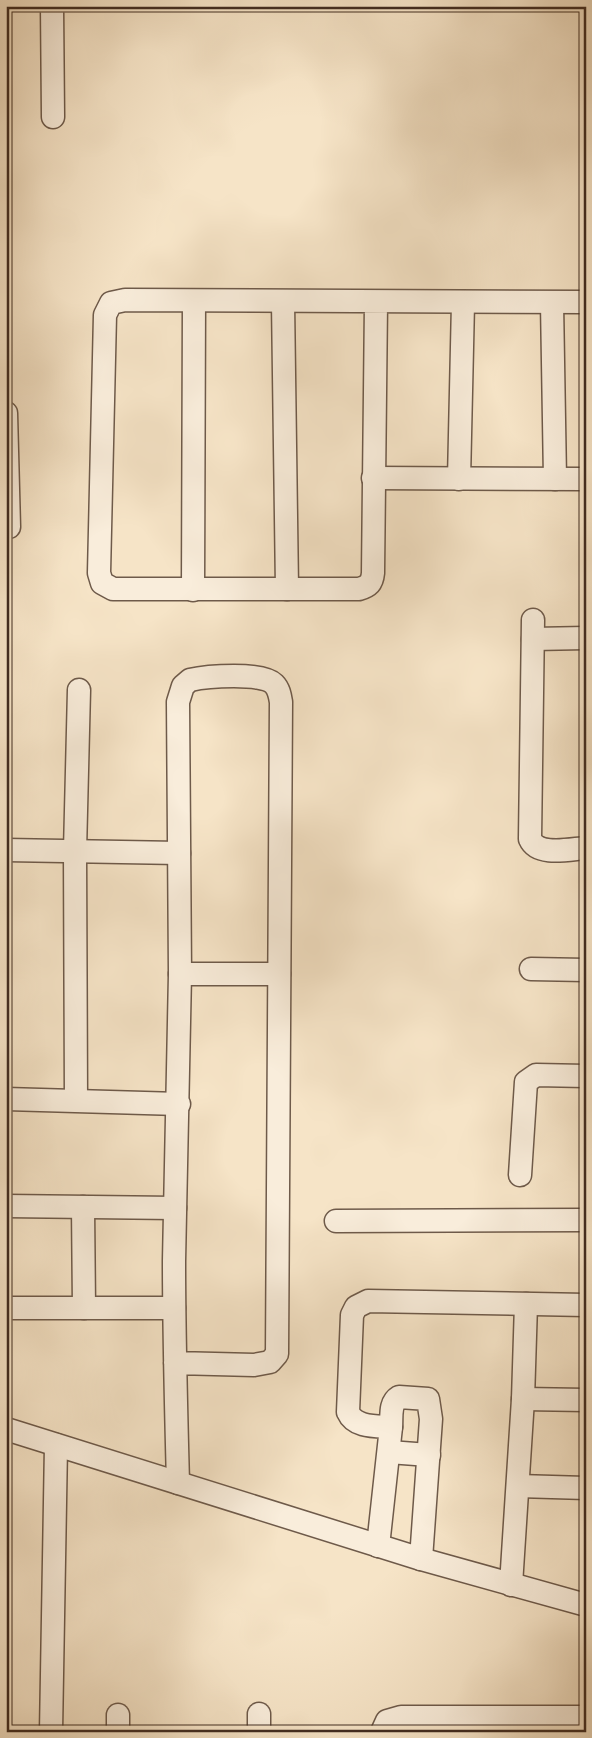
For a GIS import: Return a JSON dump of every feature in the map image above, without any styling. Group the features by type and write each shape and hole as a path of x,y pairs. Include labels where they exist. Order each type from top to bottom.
{"street":[{"path":"52,6 53,118"},
{"path":"376,303 373,573 372,580 368,586 359,589 193,590 113,589 102,583 99,573 105,316 107,308 118,301 586,302"},
{"path":"193,590 194,301"},
{"path":"283,302 287,589"},
{"path":"459,478 463,303"},
{"path":"552,303 555,479"},
{"path":"6,413 9,527"},
{"path":"373,478 586,479"},
{"path":"586,638 533,629 530,839 533,845 540,849 586,848"},
{"path":"175,1363 254,1365 270,1362 277,1354 281,702 279,691 274,683 254,676 198,678 183,686 178,702 180,974 174,1308 175,1363 178,1483"},
{"path":"76,1100 75,852 79,690"},
{"path":"6,850 179,853"},
{"path":"531,969 586,970"},
{"path":"180,974 279,974"},
{"path":"520,1175 526,1082 536,1075 586,1076"},
{"path":"6,1099 179,1104"},
{"path":"6,1206 175,1208"},
{"path":"82,1207 84,1308"},
{"path":"336,1220 586,1220"},
{"path":"391,1427 364,1424 353,1420 348,1412 352,1315 356,1307 368,1301 586,1305"},
{"path":"511,1585 523,1399 526,1304"},
{"path":"6,1308 174,1308"},
{"path":"378,1546 389,1452 392,1405 395,1400 400,1398 428,1399 431,1419 421,1559"},
{"path":"523,1399 586,1400"},
{"path":"6,1429 378,1546 586,1605"},
{"path":"51,1732 56,1445"},
{"path":"389,1452 428,1455"},
{"path":"518,1486 586,1488"},
{"path":"382,1732 387,1721 401,1717 586,1717"}]}
